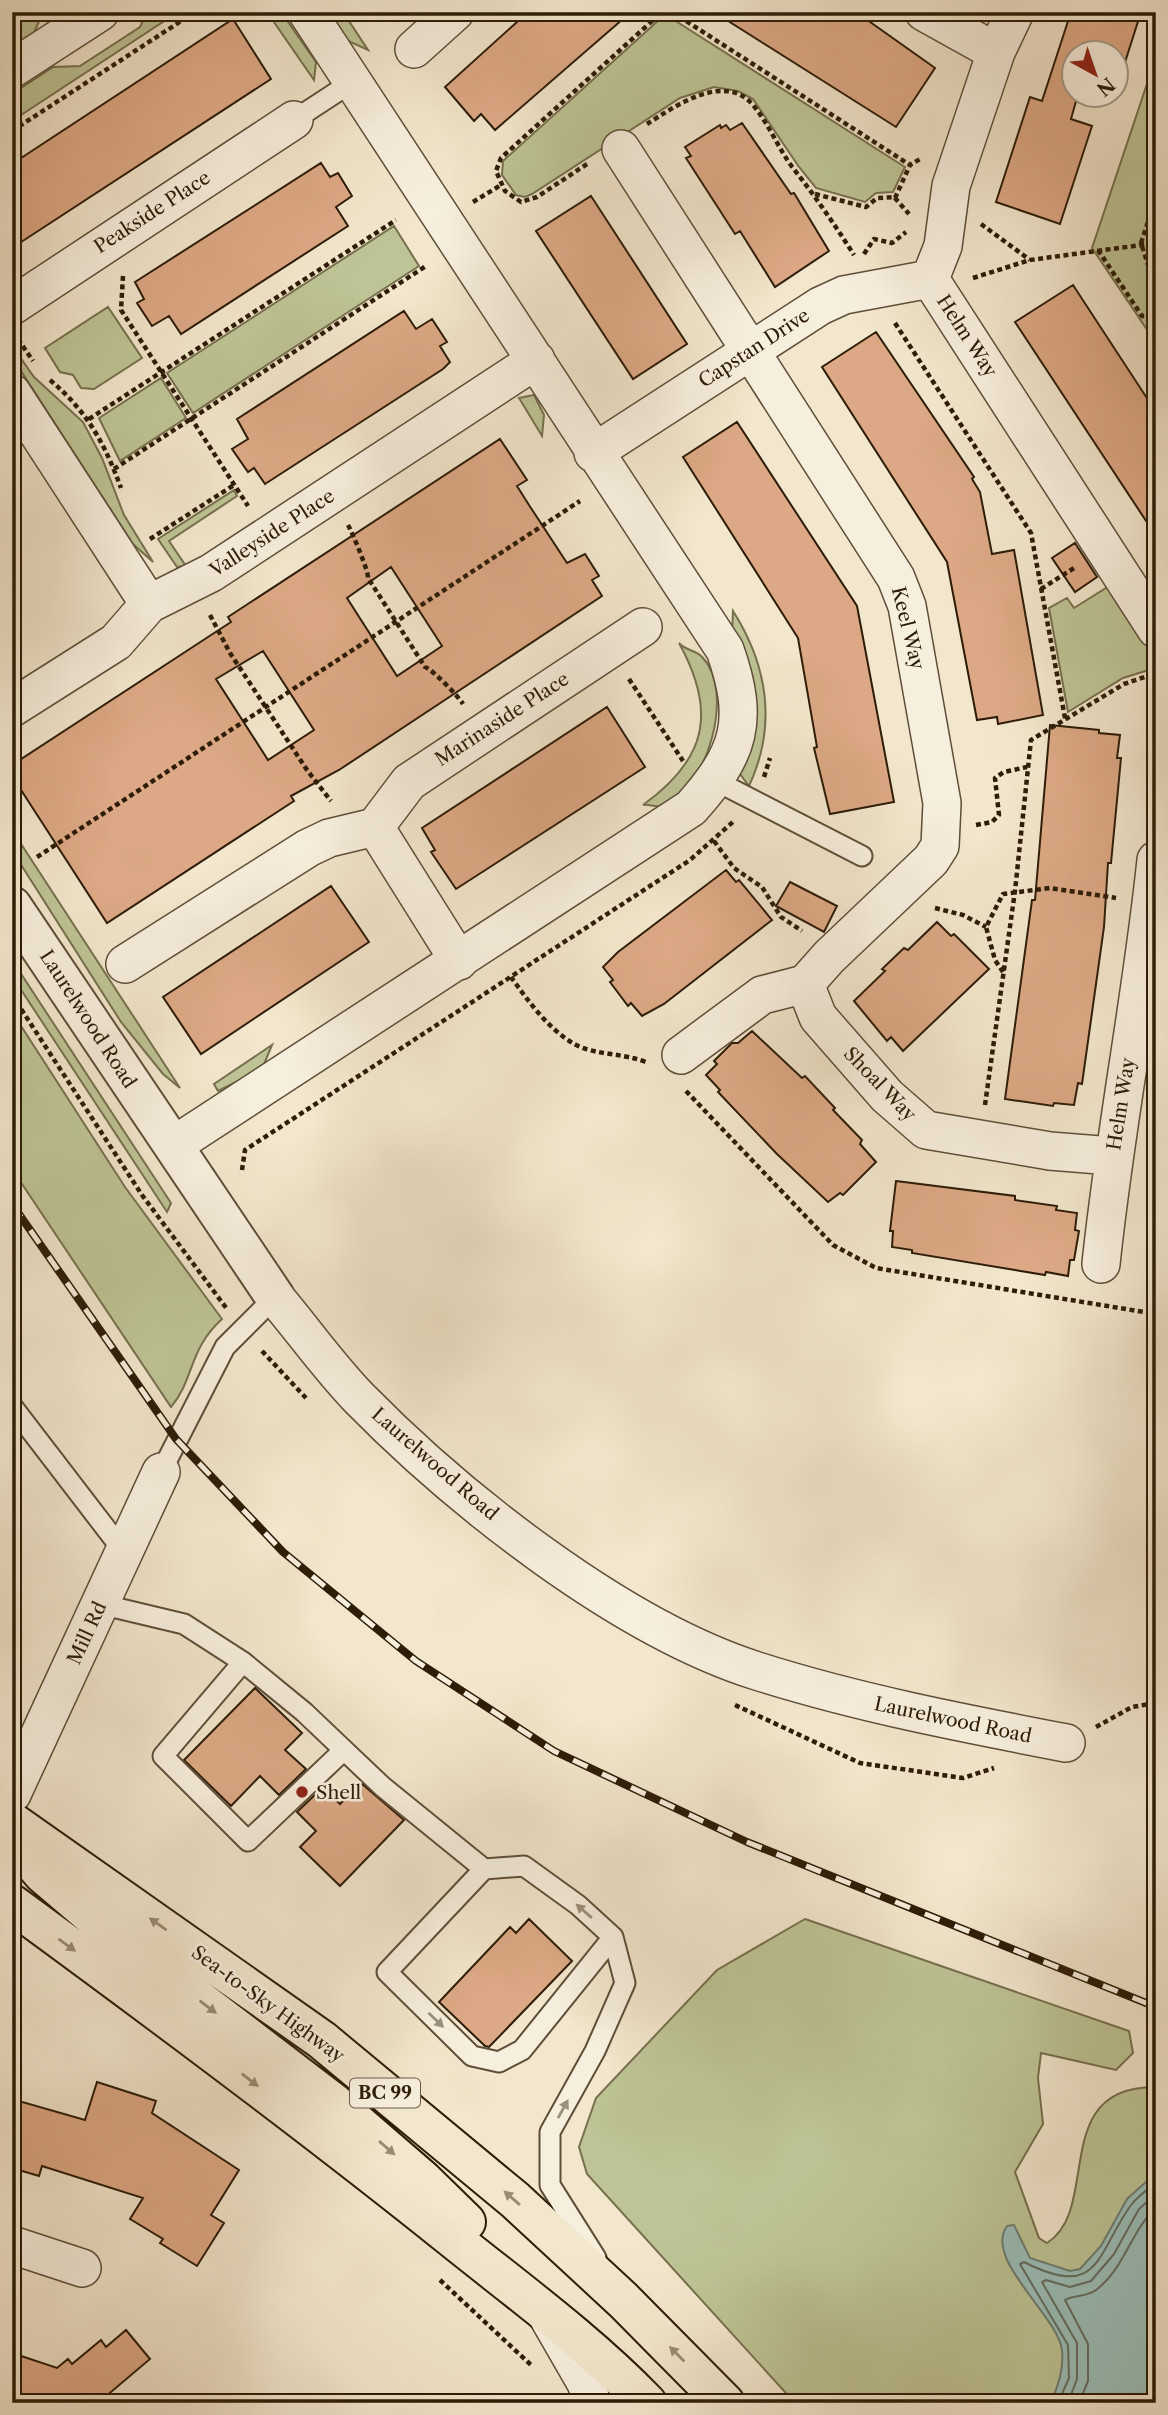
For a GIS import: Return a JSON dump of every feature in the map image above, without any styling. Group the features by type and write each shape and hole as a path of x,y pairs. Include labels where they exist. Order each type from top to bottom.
{"highway":[{"name":"Sea-to-Sky Highway","path":"12,1822 322,2040 514,2200 623,2300 725,2403"},
{"path":"12,1833 43,1874 113,1934 334,2103 423,2180 456,2210 547,2314"},
{"path":"12,1904 209,2048 547,2314 647,2403"}],"street":[{"path":"12,69 100,12"},
{"path":"174,1146 691,808 716,780 732,752 739,720 737,685 725,650 593,453 536,360 307,12"},
{"path":"414,49 455,12"},
{"path":"924,12 996,52"},
{"name":"Helm Way","path":"1015,12 996,52 951,186 943,246 948,281 1156,629"},
{"name":"Peakside Place","path":"14,321 294,120"},
{"name":"Keel Way","path":"618,146 896,578 907,606 942,803 940,846 931,860 829,957 805,984"},
{"name":"Capstan Drive","path":"593,453 820,306 844,295 948,281"},
{"name":"Valleyside Place","path":"12,708 116,642 149,604 211,573 536,360"},
{"path":"26,382 149,604"},
{"name":"Marinaside Place","path":"374,827 409,782 643,627"},
{"path":"125,964 308,848 329,838 374,827 459,961"},
{"name":"Helm Way","path":"1101,1264 1112,1156 1138,999 1156,860"},
{"name":"Laurelwood Road","path":"12,906 122,1073 174,1146 203,1194 275,1297 359,1398 460,1490 561,1567 670,1634 755,1671 902,1710 1066,1743"},
{"path":"673,1070 762,995 805,984"},
{"name":"Shoal Way","path":"805,984 818,1017 887,1096 926,1130 941,1135 1050,1151 1112,1156"},
{"name":"Mill Rd","path":"12,1794 161,1472"},
{"path":"12,2245 82,2268"},
{"path":"547,2314 586,2383 593,2403"}],"lane":[{"path":"294,120 352,82"},
{"path":"716,780 862,856"},
{"path":"161,1472 225,1347 275,1297"},
{"path":"12,1406 124,1552"},
{"path":"100,1604 184,1624 243,1662 383,1787 484,1869"},
{"path":"243,1662 163,1756 248,1841 344,1750"},
{"path":"614,1937 522,2050 499,2062 472,2056 387,1972 484,1869 524,1866 578,1905 614,1937 625,1983 595,2051 550,2132 550,2185 623,2300"}],"path":[{"path":"12,131 194,12"},
{"path":"662,12 501,158 496,171 501,185 516,200 528,200 698,94 714,92 737,94 751,103 859,262 874,239 892,243 899,239 908,227"},
{"path":"672,12 910,165"},
{"path":"895,198 910,165 920,160 924,148"},
{"path":"467,206 501,185"},
{"path":"815,194 866,207 877,198 895,198 905,206 910,220"},
{"path":"1156,198 1141,243 1156,290"},
{"path":"89,419 396,220"},
{"path":"972,220 1030,260"},
{"path":"948,281 1030,260 1156,243"},
{"path":"1098,250 1142,316 1156,316"},
{"path":"114,469 426,266"},
{"path":"124,271 121,310 252,513"},
{"path":"890,315 1031,533 1065,718"},
{"path":"14,321 26,382"},
{"path":"48,378 89,419 114,469 123,495"},
{"path":"149,540 234,485"},
{"path":"37,857 580,501"},
{"path":"344,519 355,536 358,553 369,571 368,578 395,621 425,667 433,670 448,691 456,694 467,710"},
{"path":"142,531 155,549"},
{"path":"1041,589 1080,564"},
{"path":"205,607 265,708 336,809"},
{"path":"985,1109 1016,891 1031,740 1124,684 1156,673"},
{"path":"626,674 682,761"},
{"path":"967,828 992,822 999,815 995,778 1004,772 1028,766"},
{"path":"714,841 734,867 762,887 781,917 807,933"},
{"path":"1004,973 995,960 986,928 1003,894 1050,888 1123,898"},
{"path":"925,904 963,915 986,928"},
{"path":"511,977 539,1017 584,1049 621,1053 673,1070 833,1245 876,1268 1156,1314"},
{"path":"1066,1743 1132,1707 1156,1703"}],"green space":[{"path":"24,12 43,12 34,33 12,48 12,20"},
{"path":"147,12 178,12 12,121 12,94 53,67 80,66 140,27"},
{"path":"267,12 281,12 316,62 314,80"},
{"path":"329,12 343,12 368,50 346,40"},
{"path":"671,18 905,167 893,192 876,193 865,202 816,188 753,99 738,91 714,87 680,98 532,194 525,197 516,195 502,175 503,161 660,19"},
{"path":"1156,57 1156,343 1092,248"},
{"path":"394,226 419,266 193,413 167,373"},
{"path":"108,307 142,358 94,389 81,388 73,375 60,372 45,348"},
{"path":"15,350 34,377 83,422 102,458 124,515 153,562 133,544 21,371"},
{"path":"161,378 186,418 120,461 99,418"},
{"path":"534,395 544,415 542,436 519,398"},
{"path":"234,490 237,496 169,541 186,566 177,567 158,539"},
{"path":"1109,586 1147,644 1155,668 1123,678 1068,712 1049,608 1067,598 1074,608"},
{"path":"733,611 754,653 765,697 763,741 749,786 740,774 747,756 732,634"},
{"path":"679,643 700,655 712,673 716,692 716,715 712,738 693,781 679,796 664,806 643,805 681,770 693,752 699,733 701,712 698,691"},
{"path":"12,830 180,1088 163,1074 121,1022 12,850"},
{"path":"12,960 171,1203 167,1212 12,976"},
{"path":"12,1012 125,1187 222,1319 203,1342 179,1396 171,1407 12,1169"},
{"path":"272,1045 262,1069 218,1091 214,1084"},
{"path":"805,1919 1129,2031 1133,2053 1116,2070 1041,2053 1038,2078 1043,2124 1015,2172 1039,2238 1047,2243 1063,2226 1072,2204 1089,2127 1101,2106 1123,2092 1156,2087 1156,2396 1151,2403 795,2403 587,2174 579,2147 596,2098 717,1970"}],"water":[{"path":"1156,2173 1156,2403 1051,2403 1061,2371 1062,2350 1058,2336 1024,2288 1005,2255 1002,2239 1007,2226 1014,2225 1030,2258 1070,2271 1080,2269 1101,2246 1127,2199"}],"building":[{"path":"528,12 631,12 495,130 481,114 474,121 445,87"},
{"path":"714,12 856,12 935,68 896,127"},
{"path":"1071,12 1141,12 1130,47 1130,38 1063,38"},
{"path":"233,19 271,79 12,248 12,164"},
{"path":"1060,46 1060,108 1074,108 1071,119 1092,126 1060,224 996,202 1030,97 1042,101"},
{"path":"742,123 791,194 794,193 829,251 775,287 740,231 735,234 686,158 691,156 685,147 720,125 721,128 726,125 730,130"},
{"path":"321,163 330,177 338,173 352,196 336,207 348,226 181,334 169,316 152,326 137,303 144,299 135,282"},
{"path":"591,196 687,344 633,379 536,231"},
{"path":"1073,285 1156,412 1156,536 1015,322"},
{"path":"404,311 416,329 432,319 447,342 440,346 450,362 265,484 254,468 248,472 232,449 248,439 237,419"},
{"path":"876,332 974,477 972,479 980,492 992,554 1014,550 1043,715 998,724 997,717 977,720 947,562 822,367"},
{"path":"737,422 857,606 894,802 830,814 814,748 817,747 798,638 683,457"},
{"path":"500,439 527,480 517,486 529,505 567,563 585,554 599,576 592,580 602,596 339,770 291,796 294,801 107,923 12,776 12,765 231,622 228,617","holes":["391,567 442,646 397,676 347,598","263,651 314,730 268,760 216,679"]},
{"path":"1075,543 1097,577 1075,592 1052,558"},
{"path":"607,707 645,767 456,889 431,852 435,850 422,828"},
{"path":"1050,725 1120,735 1117,758 1121,758 1111,863 1108,863 1104,927 1082,1084 1078,1083 1074,1105 1054,1103 1053,1106 1005,1099 1032,900 1035,900"},
{"path":"726,870 736,882 739,880 772,920 664,1004 642,1016 631,1003 628,1006 610,982 613,980 603,967 618,952"},
{"path":"790,882 837,906 824,932 776,906"},
{"path":"331,886 369,942 201,1054 163,997"},
{"path":"937,922 951,936 954,934 989,969 903,1051 891,1037 887,1041 854,1001 904,948 908,950"},
{"path":"752,1031 802,1078 805,1076 862,1140 860,1144 876,1162 843,1195 840,1193 828,1202 777,1154 718,1092 720,1090 706,1075 717,1064 714,1061 732,1043 738,1043"},
{"path":"896,1181 1015,1196 1015,1200 1057,1206 1056,1210 1077,1213 1075,1230 1079,1231 1068,1276 1046,1272 1045,1275 912,1253 912,1250 892,1247 893,1231 890,1231"},
{"path":"255,1688 302,1733 285,1750 306,1769 279,1795 260,1776 231,1806 184,1760"},
{"path":"361,1783 404,1820 340,1886 300,1847 316,1831 297,1812 323,1787 340,1804"},
{"path":"529,1919 572,1961 489,2047 485,2046 439,2002 510,1927 516,1933"},
{"path":"97,2082 156,2101 152,2113 239,2170 211,2215 224,2223 197,2266 160,2243 163,2239 130,2219 143,2198 42,2166 39,2176 12,2168 12,2099 85,2120"},
{"path":"126,2330 150,2359 98,2403 12,2403 12,2353 57,2368 68,2359 72,2364 101,2340 106,2347"}],"railway":[{"path":"12,1204 176,1439 283,1552 416,1661 554,1751 747,1842 1156,2007"}],"place":[{"name":"Shell","path":"302,1792"}]}
